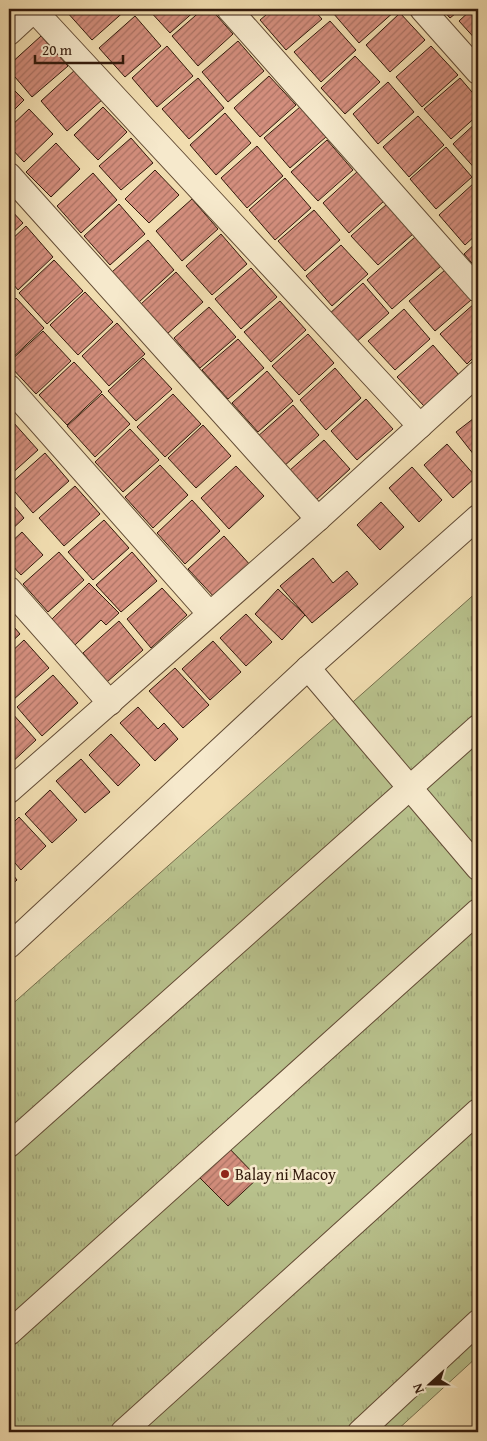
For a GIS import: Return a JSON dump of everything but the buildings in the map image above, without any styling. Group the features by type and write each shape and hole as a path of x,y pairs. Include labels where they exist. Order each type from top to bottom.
{"street":[{"path":"9,33 35,9 420,426"},
{"path":"229,9 478,290"},
{"path":"422,9 478,72"},
{"path":"9,175 318,519"},
{"path":"9,791 318,519 478,373"},
{"path":"9,387 209,613"},
{"path":"9,946 308,668 478,517"},
{"path":"9,589 110,703"},
{"path":"308,668 478,868"},
{"path":"9,1145 478,727"},
{"path":"9,1333 478,911"},
{"path":"123,1432 478,1111"},
{"path":"360,1432 478,1322"}],"green space":[{"path":"478,591 478,1356 395,1432 9,1432 9,1007"}],"place":[{"name":"Balay ni Macoy","path":"225,1174"}]}
